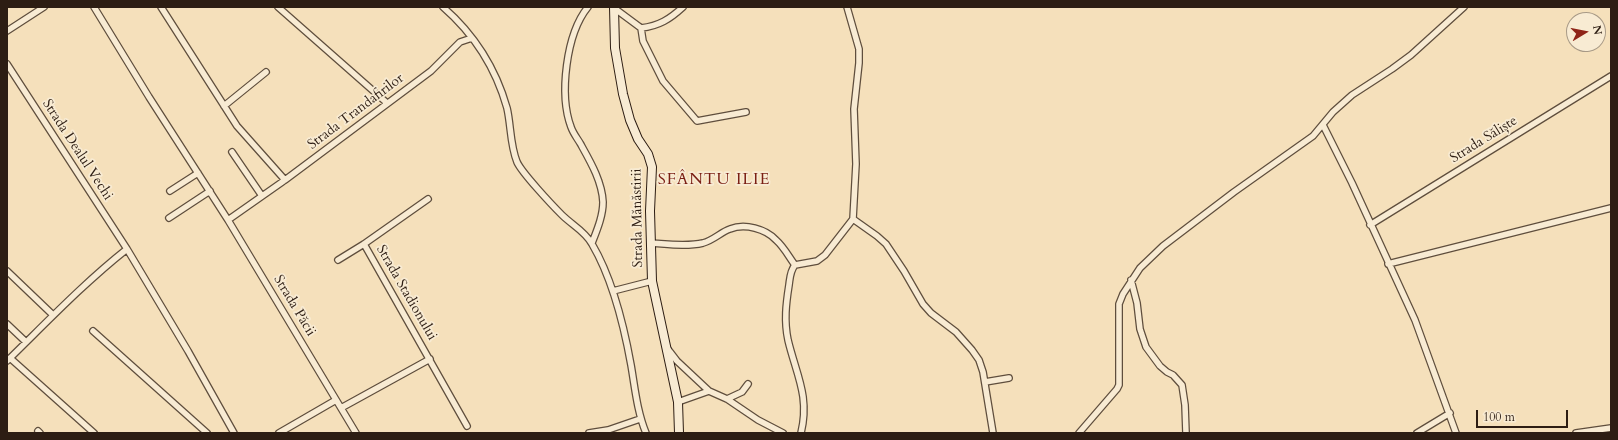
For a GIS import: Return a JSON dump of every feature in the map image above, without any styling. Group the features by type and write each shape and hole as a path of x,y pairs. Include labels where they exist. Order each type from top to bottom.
{"street":[{"path":"7,31 44,7"},
{"name":"Strada Păcii","path":"94,7 149,97 228,220 356,433"},
{"path":"161,7 224,106 247,139 285,180"},
{"path":"278,7 387,102"},
{"path":"443,7 464,28 489,61 507,108 517,162 563,216 585,234 592,243 613,291 631,364 640,419 646,433"},
{"path":"588,7 576,25 570,42 566,92 567,112 571,128 596,172 601,189 603,202 601,216 592,243"},
{"path":"614,8 641,28 655,26 674,15 683,7"},
{"path":"801,433 803,423 804,393 788,339 785,318 786,302 791,270 794,265 817,261 825,255 853,219 856,164 854,109 859,49 847,7"},
{"path":"1079,433 1119,385 1118,304 1140,268 1163,246 1234,192 1313,136 1333,112 1352,95 1411,55 1464,7"},
{"name":"Strada Mănăstirii","path":"614,8 615,48 623,94 630,120 638,138 648,154 652,167 650,211 652,281 678,402 679,433"},
{"name":"Strada Trandafirilor","path":"460,42 464,28"},
{"path":"641,28 643,41 663,82 697,121 746,112"},
{"name":"Strada Trandafirilor","path":"228,220 285,180 387,102 432,71 460,42 472,38"},
{"name":"Strada Dealul Vechi","path":"7,64 126,249 188,351 234,433"},
{"path":"224,106 266,72"},
{"name":"Strada Săliște","path":"1370,225 1611,76"},
{"path":"1323,125 1352,183 1415,320 1456,433"},
{"path":"232,152 262,196"},
{"path":"170,191 198,173"},
{"path":"169,218 210,191"},
{"name":"Strada Stadionului","path":"428,199 364,244 467,426"},
{"path":"1388,264 1611,208"},
{"path":"853,219 886,244 923,304 931,314 956,332 979,360 985,382 993,433"},
{"path":"650,243 698,244 716,238 729,229 740,226 747,227 770,235 777,240 794,265"},
{"path":"338,260 364,244"},
{"path":"94,433 8,359 90,279 126,249"},
{"path":"7,271 53,315"},
{"path":"1132,280 1137,303 1140,329 1146,347 1160,366 1173,375 1182,385 1185,405 1186,433"},
{"path":"613,291 652,281"},
{"path":"7,324 26,342"},
{"path":"93,330 207,433"},
{"path":"667,348 677,361 709,391 727,399 758,420 783,433"},
{"name":"Strada Stadionului","path":"341,408 430,359"},
{"path":"985,382 1009,378"},
{"path":"727,399 742,392 748,384"},
{"path":"678,402 709,391"},
{"path":"280,433 336,400"},
{"path":"1417,433 1450,413"},
{"path":"589,433 608,430 640,419"},
{"path":"1576,433 1611,428"}],"district":[{"name":"SFÂNTU ILIE","path":"714,180"}]}
